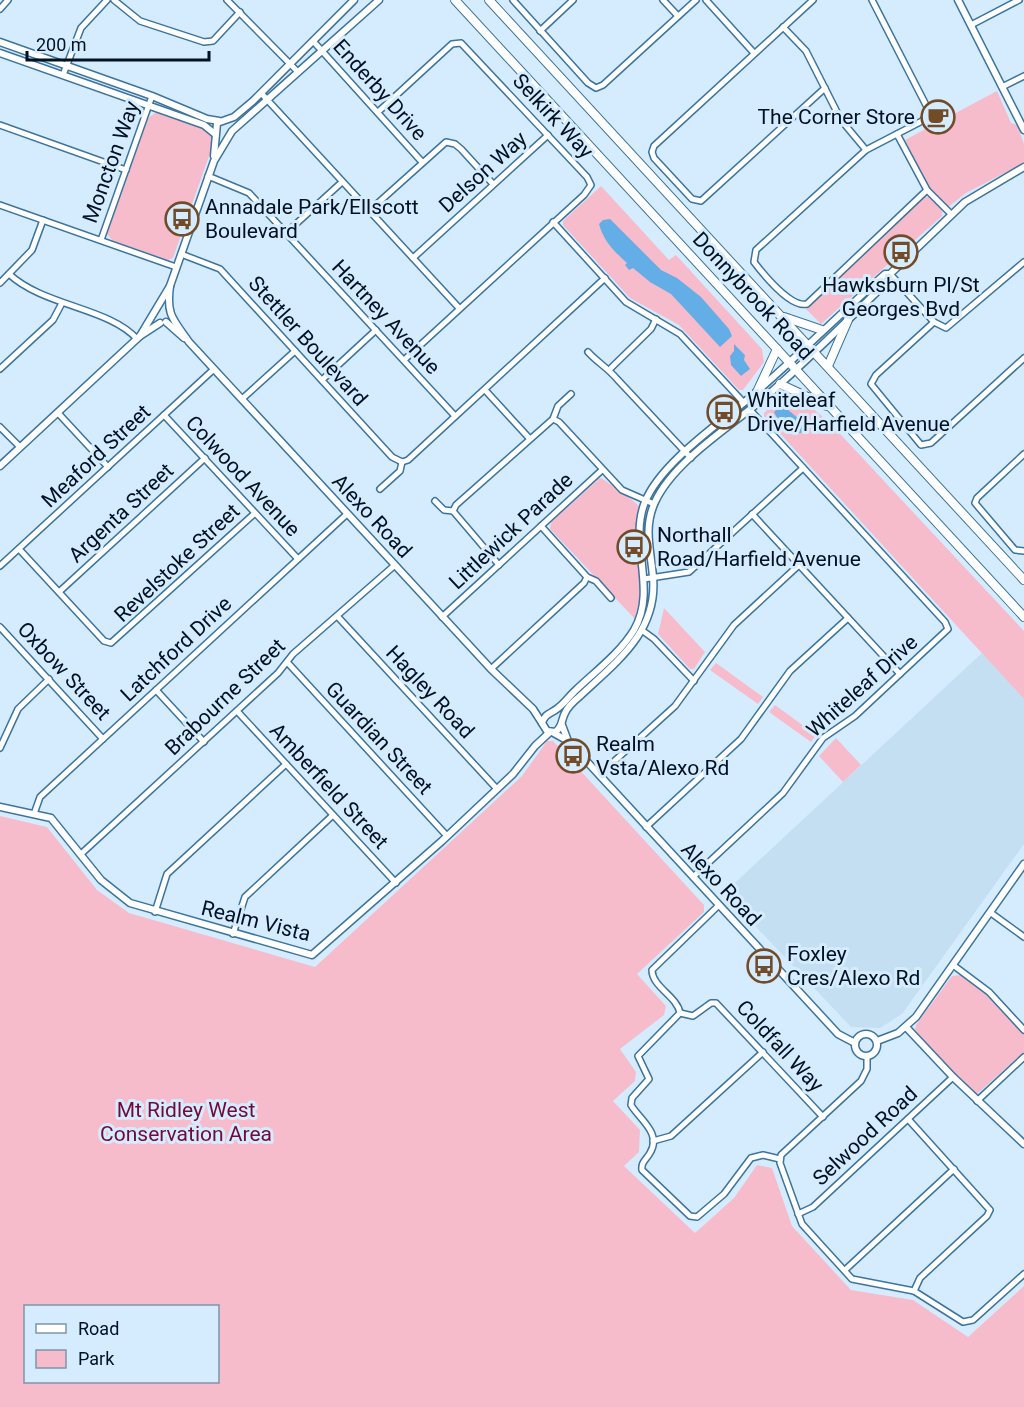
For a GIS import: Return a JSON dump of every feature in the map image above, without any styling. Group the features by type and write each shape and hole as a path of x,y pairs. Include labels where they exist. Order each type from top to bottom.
{"main road":[{"name":"Donnybrook Road","path":"455,0 1024,617"},
{"name":"Donnybrook Road","path":"489,0 1024,580"},
{"path":"783,317 822,330"},
{"path":"828,366 848,320"},
{"path":"757,392 777,349"},
{"path":"780,384 834,410"}],"street":[{"path":"0,9 8,0"},
{"path":"63,75 81,27 107,0"},
{"path":"114,0 133,17 204,42 213,41 240,12"},
{"path":"227,0 298,72"},
{"path":"214,161 215,125 234,117 261,93 354,0"},
{"path":"0,53 204,125 223,138 379,0"},
{"path":"513,0 588,83 596,88 603,86 696,0"},
{"path":"540,31 573,0"},
{"path":"663,0 678,16"},
{"path":"706,0 754,53"},
{"path":"813,0 653,148 654,158 692,199 704,200 825,88"},
{"path":"872,0 927,107 926,118 866,150 753,254 758,266 796,304 804,305 810,302 927,190"},
{"path":"958,0 1024,129"},
{"path":"971,25 1019,0"},
{"path":"783,27 806,51 841,120 866,150"},
{"name":"Enderby Drive","path":"313,40 423,162"},
{"path":"0,42 231,126 230,134 208,176 170,286 139,337"},
{"name":"Selkirk Way","path":"378,112 452,44 461,43 587,177 591,185 588,192 404,360"},
{"path":"1002,87 1024,76"},
{"path":"261,93 459,308"},
{"name":"Moncton Way","path":"101,240 152,96"},
{"path":"0,125 126,170"},
{"path":"897,134 927,190 951,214"},
{"name":"Delson Way","path":"413,258 548,135"},
{"path":"369,211 441,145 450,142 461,149 493,184"},
{"path":"645,501 657,482 686,452 757,392 885,274 890,274 951,214 973,196 1016,174 1024,167"},
{"path":"1016,174 1024,174"},
{"name":"Hartney Avenue","path":"208,176 246,190 455,416"},
{"path":"286,233 342,182"},
{"path":"0,205 176,267"},
{"path":"0,283 32,250 43,220"},
{"path":"553,222 626,302 680,334 744,403"},
{"name":"Stettler Boulevard","path":"181,254 220,270 392,457 402,462"},
{"path":"890,274 940,327 951,326 1024,262"},
{"path":"9,274 20,284 62,303 124,326 139,337"},
{"path":"562,723 573,702 625,654 643,632 649,618 653,579 647,534 654,504 666,483 691,458 780,384 890,280 890,274"},
{"path":"380,489 400,471 402,462 408,460 605,278"},
{"path":"0,466 139,337 165,321 170,286"},
{"path":"0,369 53,320 62,303"},
{"path":"158,307 168,309"},
{"name":"Alexo Road","path":"154,314 189,342 442,617 533,710 542,724 568,741 838,1034 855,1043"},
{"path":"611,368 651,329 656,319"},
{"path":"934,322 876,375 872,384 873,389 921,445 931,443 1024,358"},
{"path":"322,380 376,330"},
{"path":"242,399 295,351"},
{"path":"588,352 597,363 611,368 617,379 691,458"},
{"name":"Meaford Street","path":"0,566 214,369"},
{"path":"485,390 529,438"},
{"path":"453,511 456,505 552,419 558,406 571,394"},
{"name":"Whiteleaf Drive","path":"693,877 783,793 825,736 855,716 944,635 948,626 750,410"},
{"path":"58,413 108,467"},
{"name":"Colwood Avenue","path":"164,415 298,559"},
{"path":"552,419 559,422 626,494 654,504"},
{"path":"0,427 20,447"},
{"path":"1024,454 976,498 975,503 1015,550 1024,551"},
{"name":"Argenta Street","path":"59,592 205,458"},
{"path":"644,579 689,572 803,468"},
{"name":"Littlewick Parade","path":"442,617 602,470"},
{"path":"435,501 444,510 453,511 499,565"},
{"name":"Realm Vista","path":"535,746 542,724 549,713 615,653 632,633 644,602 644,579 639,540 645,501"},
{"name":"Revelstoke Street","path":"19,549 104,641 114,642 255,513"},
{"name":"Latchford Drive","path":"34,814 38,799 347,514"},
{"path":"753,514 900,674"},
{"path":"541,526 584,570 587,577 596,581 611,598"},
{"path":"599,776 675,706 734,625 799,565"},
{"name":"Brabourne Street","path":"81,854 204,742 330,621 395,566"},
{"path":"491,669 584,583 587,577"},
{"name":"Hagley Road","path":"338,616 497,789"},
{"path":"646,827 741,739 790,671 848,618"},
{"name":"Oxbow Street","path":"0,627 103,739"},
{"path":"643,632 654,639 694,681"},
{"name":"Guardian Street","path":"287,662 447,836"},
{"path":"0,748 20,705 49,679"},
{"path":"156,690 204,742"},
{"path":"533,710 560,716 562,723"},
{"name":"Amberfield Street","path":"237,711 396,883"},
{"name":"Alexo Road","path":"562,723 568,741"},
{"name":"Realm Vista","path":"0,807 46,816 55,822 101,880 118,895 155,912 312,955 447,836 518,768 535,746 562,723"},
{"path":"155,912 167,874 286,764"},
{"path":"233,934 244,897 333,815"},
{"path":"877,1041 906,1027 991,913 1024,864"},
{"path":"719,906 652,969 654,979 676,1004 680,1013 638,1056 649,1079 632,1098 631,1105 651,1130 653,1141 652,1150 642,1164 642,1170 693,1217 699,1216 724,1194 751,1158 763,1155 780,1159"},
{"path":"991,913 1024,938"},
{"path":"953,965 989,992 1024,1030"},
{"name":"Coldfall Way","path":"680,1013 693,1016 711,1003 716,1003 823,1117"},
{"path":"906,1027 977,1101 1024,1144"},
{"path":"864,1034 873,1036 877,1041 877,1049 867,1057 859,1054 855,1043 864,1034"},
{"path":"653,1141 671,1136 763,1052"},
{"path":"780,1159 861,1081 867,1069 867,1057"},
{"path":"977,1101 1024,1057"},
{"name":"Selwood Road","path":"798,1214 813,1207 953,1077"},
{"path":"908,1119 990,1210 987,1216 920,1278 914,1291"},
{"path":"780,1159 802,1224 856,1281 914,1291 960,1321 967,1323 1024,1274"},
{"path":"845,1270 954,1169"}],"shaded area":[{"path":"982,653 1024,699 1024,844 902,1014 880,1028 851,1027 724,893"}],"green space":[{"path":"997,91 1011,123 1017,125 1024,144 1024,163 966,193 948,207 928,187 905,140"},
{"path":"158,111 205,130 214,139 212,153 173,258 168,260 113,241 107,234 148,118"},
{"path":"601,186 669,260 676,255 762,349 764,362 743,390 739,390 679,325 630,298 563,225 563,221"},
{"path":"924,197 930,197 942,210 942,216 821,324 806,309"},
{"path":"788,396 811,407 829,422 1024,631 1024,699 764,416 764,413 777,400"},
{"path":"600,478 639,506 635,541 641,590 635,619 550,529 551,522"},
{"path":"664,608 705,652 694,669 690,669 658,634"},
{"path":"716,663 763,697 758,704 710,670"},
{"path":"775,705 816,735 811,742 769,712"},
{"path":"836,738 861,765 843,782 819,756"},
{"name":"Mt Ridley West Conservation Area","path":"547,741 553,741 704,905 704,912 637,974 666,1006 664,1015 620,1049 636,1072 635,1081 613,1101 640,1130 639,1152 624,1166 695,1233 734,1198 757,1165 772,1168 792,1226 851,1290 913,1300 968,1337 1024,1286 1024,1407 0,1407 0,816 47,827 97,890 129,913 315,967 522,776"},
{"path":"961,975 984,992 1024,1035 1024,1052 977,1094 957,1077 915,1030 916,1025 952,976"}],"water":[{"path":"610,219 661,270 677,278 701,297 729,329 732,336 720,347 671,294 650,282 633,268 629,270 625,265 627,263 610,246 601,230 599,224 603,220"},
{"path":"734,344 745,355 744,360 750,369 741,376 731,365 730,356 734,351"},
{"path":"778,408 786,408 806,425 804,432 796,434 777,418 774,412"}],"place":[{"name":"The Corner Store","path":"938,117"},
{"name":"Annadale Park/Ellscott Boulevard","path":"182,219"},
{"name":"Hawksburn Pl/St Georges Bvd","path":"901,252"},
{"name":"Whiteleaf Drive/Harfield Avenue","path":"724,412"},
{"name":"Northall Road/Harfield Avenue","path":"634,547"},
{"name":"Realm Vsta/Alexo Rd","path":"573,756"},
{"name":"Foxley Cres/Alexo Rd","path":"764,966"}]}
